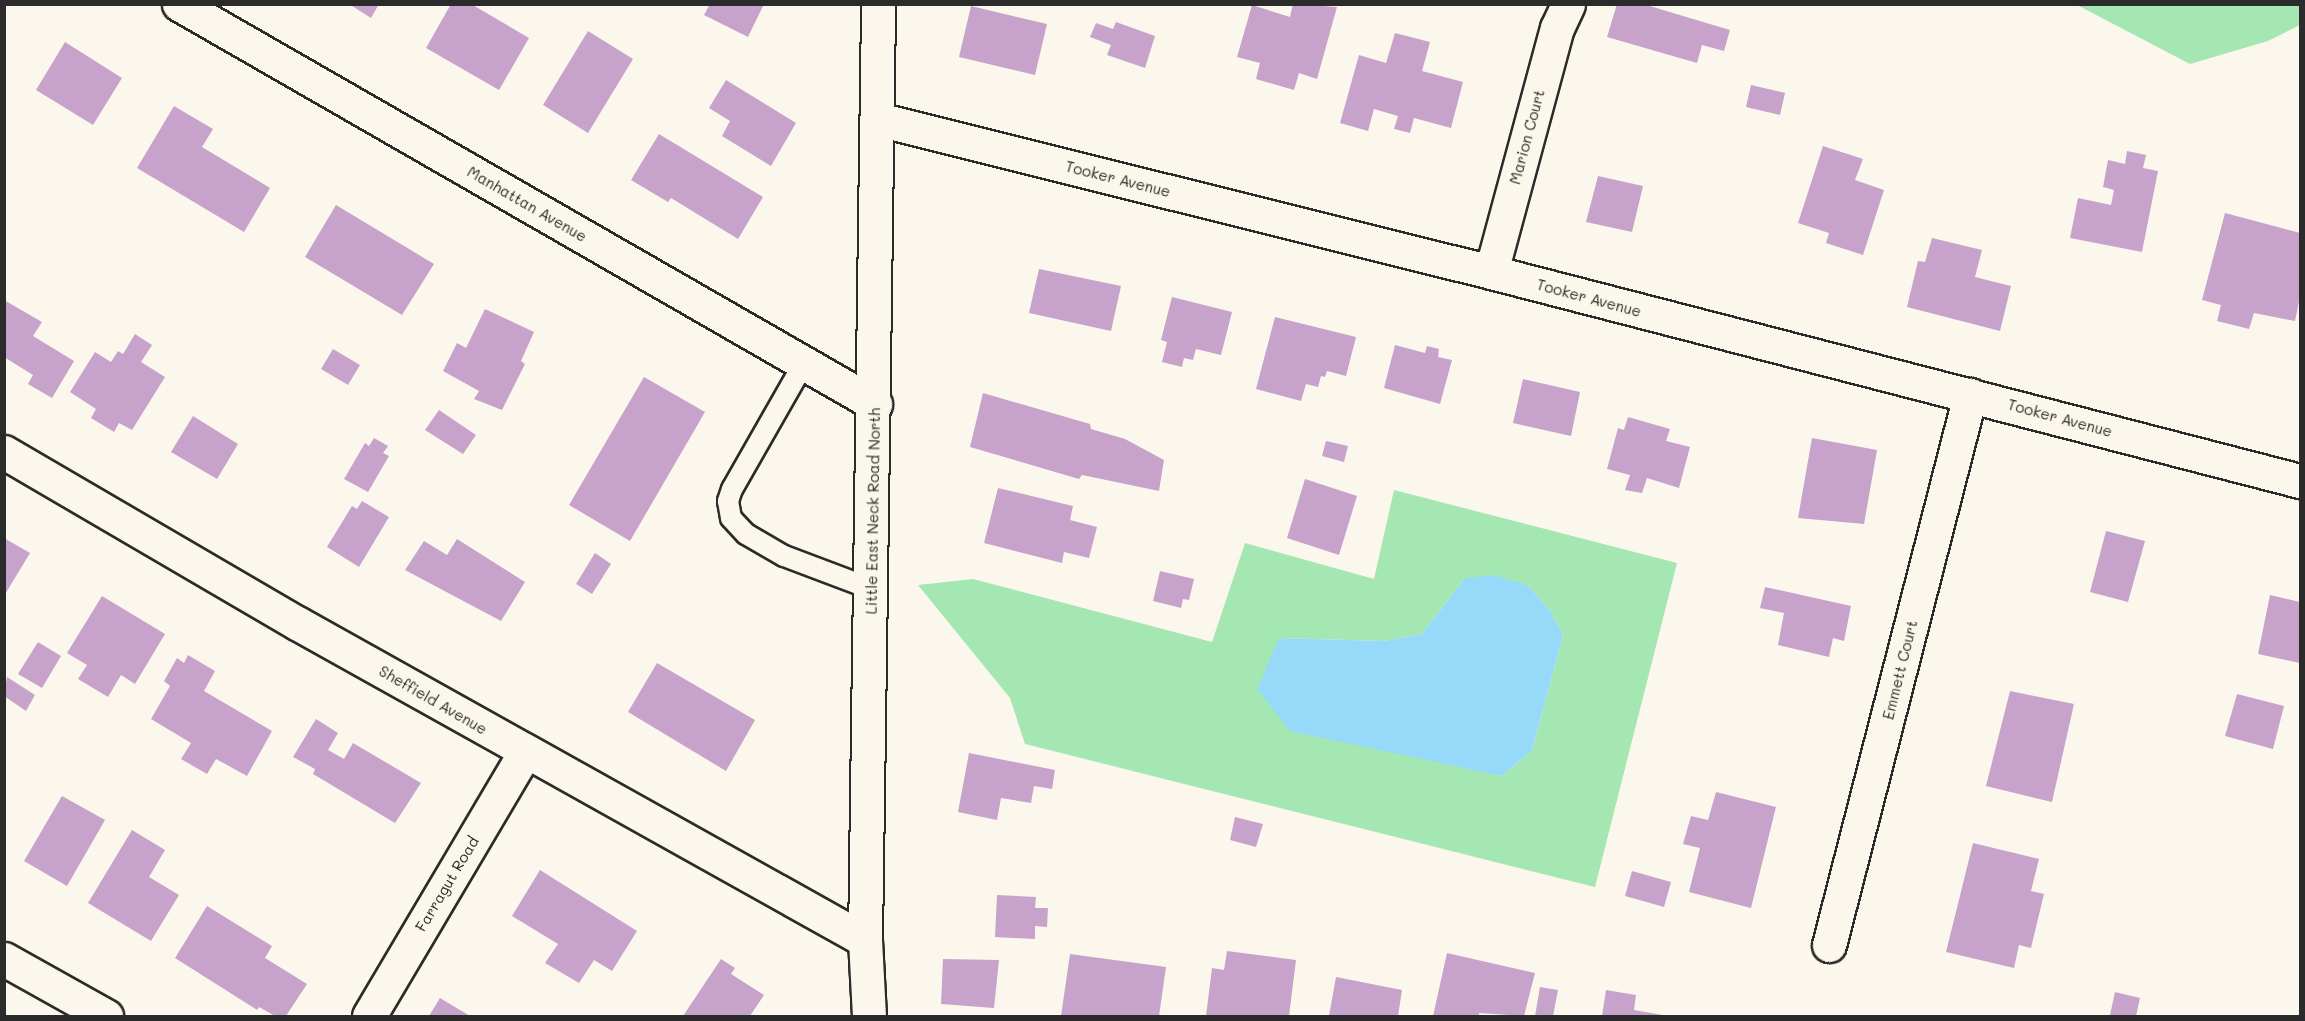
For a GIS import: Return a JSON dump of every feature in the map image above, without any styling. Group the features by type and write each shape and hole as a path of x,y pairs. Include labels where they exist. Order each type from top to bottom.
{"street":[{"name":"Manhattan Avenue","path":"179,4 875,404"},
{"name":"Little East Neck Road North","path":"869,1017 865,940 875,404 878,4"},
{"name":"Marion Court","path":"1491,272 1557,28 1568,4"},
{"name":"Tooker Avenue","path":"877,118 1970,394 2301,481"},
{"name":"Emmett Court","path":"1829,945 1970,394"},
{"name":"Sheffield Avenue","path":"4,452 525,752 865,940"},
{"name":"Farragut Road","path":"369,1017 525,752"},
{"path":"4,959 106,1017"}],"lane":[{"path":"804,363 732,489 728,501 731,518 746,534 784,556 872,589"}],"green space":[{"path":"2077,5 2300,5 2300,25 2268,41 2190,64"},
{"path":"1394,490 1677,563 1595,887 1025,744 1010,698 918,585 973,579 1212,642 1245,543 1374,579","holes":["1464,579 1527,585 1549,609 1563,635 1532,750 1502,776 1476,768 1279,638 1384,641 1422,634"]}],"water":[{"path":"1492,575 1527,585 1549,609 1563,635 1532,750 1502,776 1290,731 1257,689 1279,638 1384,641 1422,634 1464,579"}],"building":[{"path":"349,4 379,4 371,18"},
{"path":"451,4 471,4 529,38 499,90 426,48"},
{"path":"710,4 764,4 748,37 704,15"},
{"path":"1293,4 1337,7 1317,79 1299,73 1294,90 1256,79 1260,63 1237,57 1252,5 1290,17"},
{"path":"1617,4 1643,4 1730,30 1724,51 1702,45 1697,63 1607,37"},
{"path":"971,6 1047,24 1035,75 959,57"},
{"path":"1116,22 1155,36 1145,68 1107,55 1111,45 1090,37 1096,23 1113,29"},
{"path":"588,31 633,59 588,133 543,105"},
{"path":"1395,33 1430,42 1422,71 1463,82 1451,128 1414,118 1410,133 1394,129 1398,116 1374,109 1368,131 1340,123 1359,55 1386,63"},
{"path":"65,42 122,78 93,125 36,90"},
{"path":"726,80 796,123 771,166 722,136 730,121 709,108"},
{"path":"1751,85 1785,93 1780,115 1746,107"},
{"path":"174,106 213,129 202,147 270,188 244,232 137,168"},
{"path":"659,134 763,197 738,239 671,198 668,202 631,180"},
{"path":"1823,146 1863,159 1855,180 1884,190 1863,255 1826,243 1829,233 1798,223"},
{"path":"2127,151 2146,155 2143,168 2158,171 2142,252 2070,238 2078,198 2111,205 2114,190 2103,187 2108,160 2125,164"},
{"path":"1598,176 1643,186 1632,232 1586,222"},
{"path":"336,205 434,264 402,315 305,257"},
{"path":"2225,213 2300,233 2300,297 2295,321 2254,313 2249,329 2217,321 2221,305 2202,300"},
{"path":"1932,238 1982,250 1975,277 2011,286 2000,331 1907,307 1918,261 1925,262"},
{"path":"1039,269 1121,286 1111,331 1029,313"},
{"path":"1172,297 1232,312 1221,355 1196,349 1193,360 1184,358 1182,367 1162,362 1167,342 1161,340"},
{"path":"4,300 42,322 33,336 74,361 52,398 28,384 33,375 4,357"},
{"path":"485,309 534,332 521,361 525,364 502,410 474,399 479,391 443,371 457,343 466,348"},
{"path":"1275,317 1356,337 1346,376 1327,371 1325,377 1321,376 1318,387 1306,384 1301,401 1256,389"},
{"path":"135,334 152,345 141,362 165,377 132,430 119,423 114,432 91,418 96,409 70,392 95,352 111,362 118,351 123,354"},
{"path":"1395,345 1425,353 1427,346 1439,349 1438,357 1452,360 1440,404 1384,388"},
{"path":"333,349 360,365 348,385 321,369"},
{"path":"644,377 705,412 630,541 569,505"},
{"path":"1523,379 1580,392 1571,436 1513,423"},
{"path":"983,393 1090,424 1091,429 1125,439 1164,460 1159,491 1082,475 1079,479 970,447"},
{"path":"439,410 476,435 463,454 425,430"},
{"path":"193,416 238,444 217,479 171,452"},
{"path":"1628,417 1670,429 1666,441 1690,447 1679,488 1647,478 1642,493 1625,490 1630,475 1607,469 1618,428 1624,430"},
{"path":"374,438 388,446 383,453 389,456 368,492 344,479 365,443 369,446"},
{"path":"1812,438 1877,450 1864,524 1798,518"},
{"path":"1326,441 1348,446 1344,462 1322,456"},
{"path":"1305,479 1357,496 1339,555 1287,538"},
{"path":"998,488 1073,506 1070,520 1097,527 1089,558 1064,552 1062,563 984,543"},
{"path":"362,501 389,517 359,567 327,547 352,506 357,509"},
{"path":"2106,531 2145,541 2128,602 2090,592"},
{"path":"4,538 30,553 4,596"},
{"path":"457,539 525,582 501,621 405,570 424,541 447,555"},
{"path":"595,553 611,564 592,594 576,584"},
{"path":"1160,571 1194,579 1189,600 1183,599 1181,608 1153,601"},
{"path":"1765,587 1851,606 1844,641 1833,638 1829,657 1778,645 1784,613 1760,608"},
{"path":"2270,595 2300,602 2300,663 2258,654"},
{"path":"102,596 165,634 135,684 121,675 108,697 78,679 87,665 67,653"},
{"path":"38,642 61,656 42,688 18,674"},
{"path":"188,655 215,671 204,691 272,731 247,776 216,759 207,774 181,759 191,743 151,719 170,686 164,681 177,658 184,663"},
{"path":"657,663 755,720 726,771 628,712"},
{"path":"7,677 35,695 26,711 4,696"},
{"path":"2010,691 2074,704 2052,802 1986,786"},
{"path":"2237,694 2284,706 2273,749 2225,736"},
{"path":"316,719 338,733 328,750 344,759 353,743 421,783 395,823 313,774 315,769 293,757"},
{"path":"969,753 1055,770 1052,789 1034,786 1031,803 1001,798 997,820 958,812"},
{"path":"1716,792 1776,807 1751,908 1689,892 1700,848 1683,844 1691,816 1708,820"},
{"path":"62,796 105,820 67,886 24,861"},
{"path":"1235,817 1263,824 1256,847 1230,840"},
{"path":"132,830 165,850 149,877 179,895 151,941 88,903"},
{"path":"1973,843 2039,859 2031,891 2044,894 2031,948 2019,945 2014,968 1946,952"},
{"path":"540,870 637,931 612,971 594,960 579,983 545,963 558,944 512,916"},
{"path":"1632,871 1671,882 1664,907 1625,896"},
{"path":"997,895 1036,897 1035,908 1048,908 1047,927 1035,926 1035,939 995,937"},
{"path":"207,906 272,946 265,958 307,984 286,1016 275,1016 259,1007 257,1010 175,958"},
{"path":"1227,951 1296,960 1289,1016 1206,1016 1212,968 1224,970"},
{"path":"1447,953 1535,973 1524,1016 1479,1013 1479,1016 1433,1016"},
{"path":"1070,954 1166,967 1159,1016 1061,1016"},
{"path":"721,959 735,968 731,974 764,995 750,1016 683,1016"},
{"path":"943,959 999,960 994,1008 941,1004"},
{"path":"1336,977 1402,990 1398,1016 1329,1016"},
{"path":"1540,987 1558,990 1553,1016 1535,1016"},
{"path":"1606,990 1636,995 1634,1010 1668,1016 1602,1016"},
{"path":"2115,992 2140,998 2136,1016 2110,1015"},
{"path":"440,998 470,1016 429,1016"}]}
